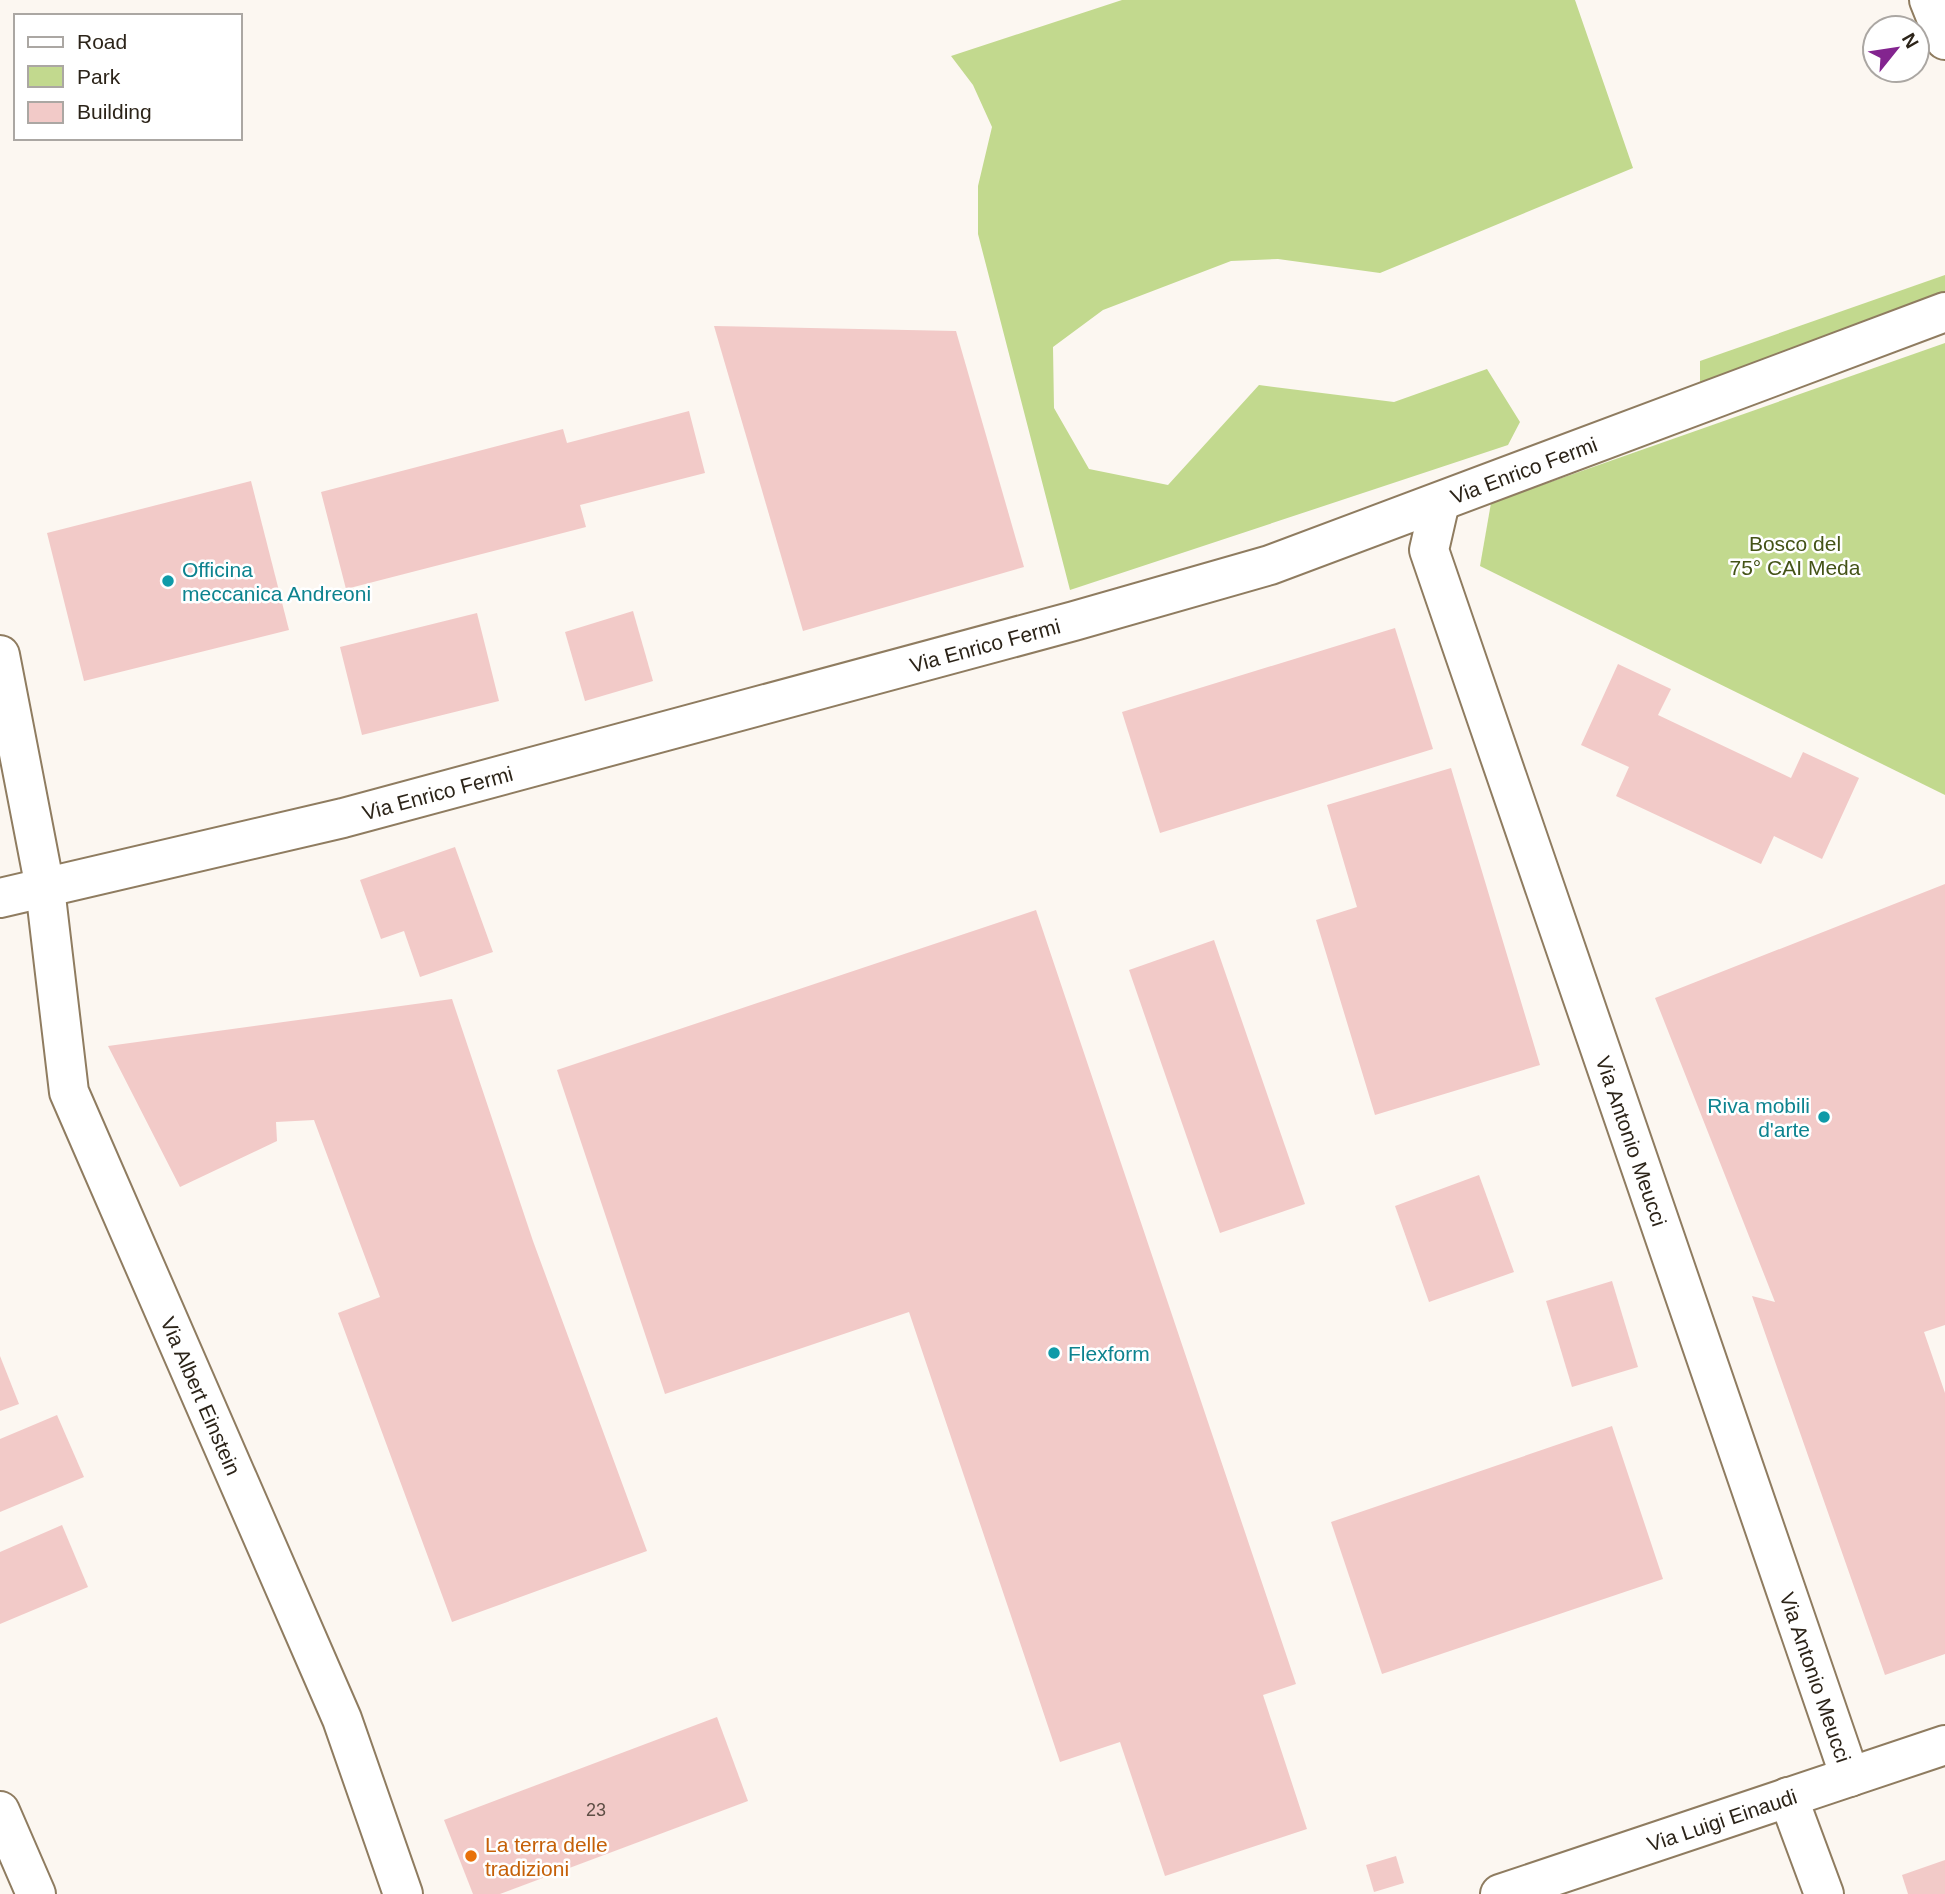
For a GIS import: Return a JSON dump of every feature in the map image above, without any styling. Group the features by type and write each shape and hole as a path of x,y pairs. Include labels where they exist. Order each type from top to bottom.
{"street":[{"path":"1929,0 1945,40"},
{"name":"Via Enrico Fermi","path":"0,898 343,818 1073,621 1270,565 1945,312"},
{"name":"Via Antonio Meucci","path":"1440,502 1429,550 1850,1777"},
{"name":"Via Albert Einstein","path":"0,655 45,888 69,1092 342,1719 403,1894"},
{"name":"Via Luigi Einaudi","path":"1500,1894 1945,1745"},
{"path":"1788,1797 1824,1894"},
{"path":"0,1811 36,1894"}],"green space":[{"path":"1122,0 1575,0 1633,168 1380,273 1278,259 1231,261 1103,310 1053,347 1054,408 1089,469 1168,485 1259,385 1394,402 1487,369 1520,422 1508,445 1070,590 978,234 978,186 992,127 973,85 951,56"},
{"path":"1945,275 1945,296 1700,385 1700,361"},
{"name":"Bosco del 75° CAI Meda","path":"1945,343 1945,795 1480,566 1491,503"}],"building":[{"path":"714,326 956,331 1024,567 803,631"},
{"path":"689,411 705,473 580,505 586,527 346,589 321,492 563,429 567,443"},
{"name":"Officina meccanica Andreoni","path":"251,481 289,630 84,681 47,533"},
{"path":"633,611 653,681 585,701 565,632"},
{"path":"477,613 499,701 362,735 340,647"},
{"path":"1395,628 1433,749 1160,833 1122,712"},
{"path":"1618,664 1671,689 1658,715 1791,778 1803,752 1859,778 1822,859 1774,836 1761,864 1616,796 1629,767 1581,745"},
{"path":"1451,768 1540,1065 1375,1115 1316,920 1357,907 1327,805"},
{"path":"455,847 493,952 420,977 404,931 381,939 360,880"},
{"name":"Riva mobili d'arte","path":"1945,884 1945,1325 1924,1332 1945,1393 1945,1654 1885,1675 1752,1296 1775,1302 1655,998"},
{"name":"Flexform","path":"1036,910 1296,1684 1263,1695 1307,1829 1165,1876 1120,1742 1060,1762 909,1312 665,1394 557,1070"},
{"path":"1214,940 1305,1204 1220,1233 1129,970"},
{"path":"452,999 533,1241 647,1551 452,1622 338,1313 380,1297 314,1120 276,1122 277,1141 180,1187 108,1046"},
{"path":"1479,1175 1514,1272 1429,1302 1395,1206"},
{"path":"1612,1281 1638,1367 1572,1387 1546,1301"},
{"path":"0,1356 19,1404 0,1411"},
{"path":"57,1415 84,1477 0,1512 0,1439"},
{"path":"1612,1426 1663,1579 1382,1674 1331,1522"},
{"path":"62,1525 88,1587 0,1624 0,1552"},
{"path":"717,1717 748,1801 500,1894 473,1894 444,1820"},
{"path":"1396,1856 1404,1883 1374,1892 1366,1865"},
{"path":"1945,1860 1945,1894 1908,1894 1902,1875"}],"place":[{"name":"Officina meccanica Andreoni","path":"168,581"},
{"name":"Riva mobili d'arte","path":"1824,1117"},
{"name":"Flexform","path":"1054,1353"},
{"name":"La terra delle tradizioni","path":"471,1856"}]}
